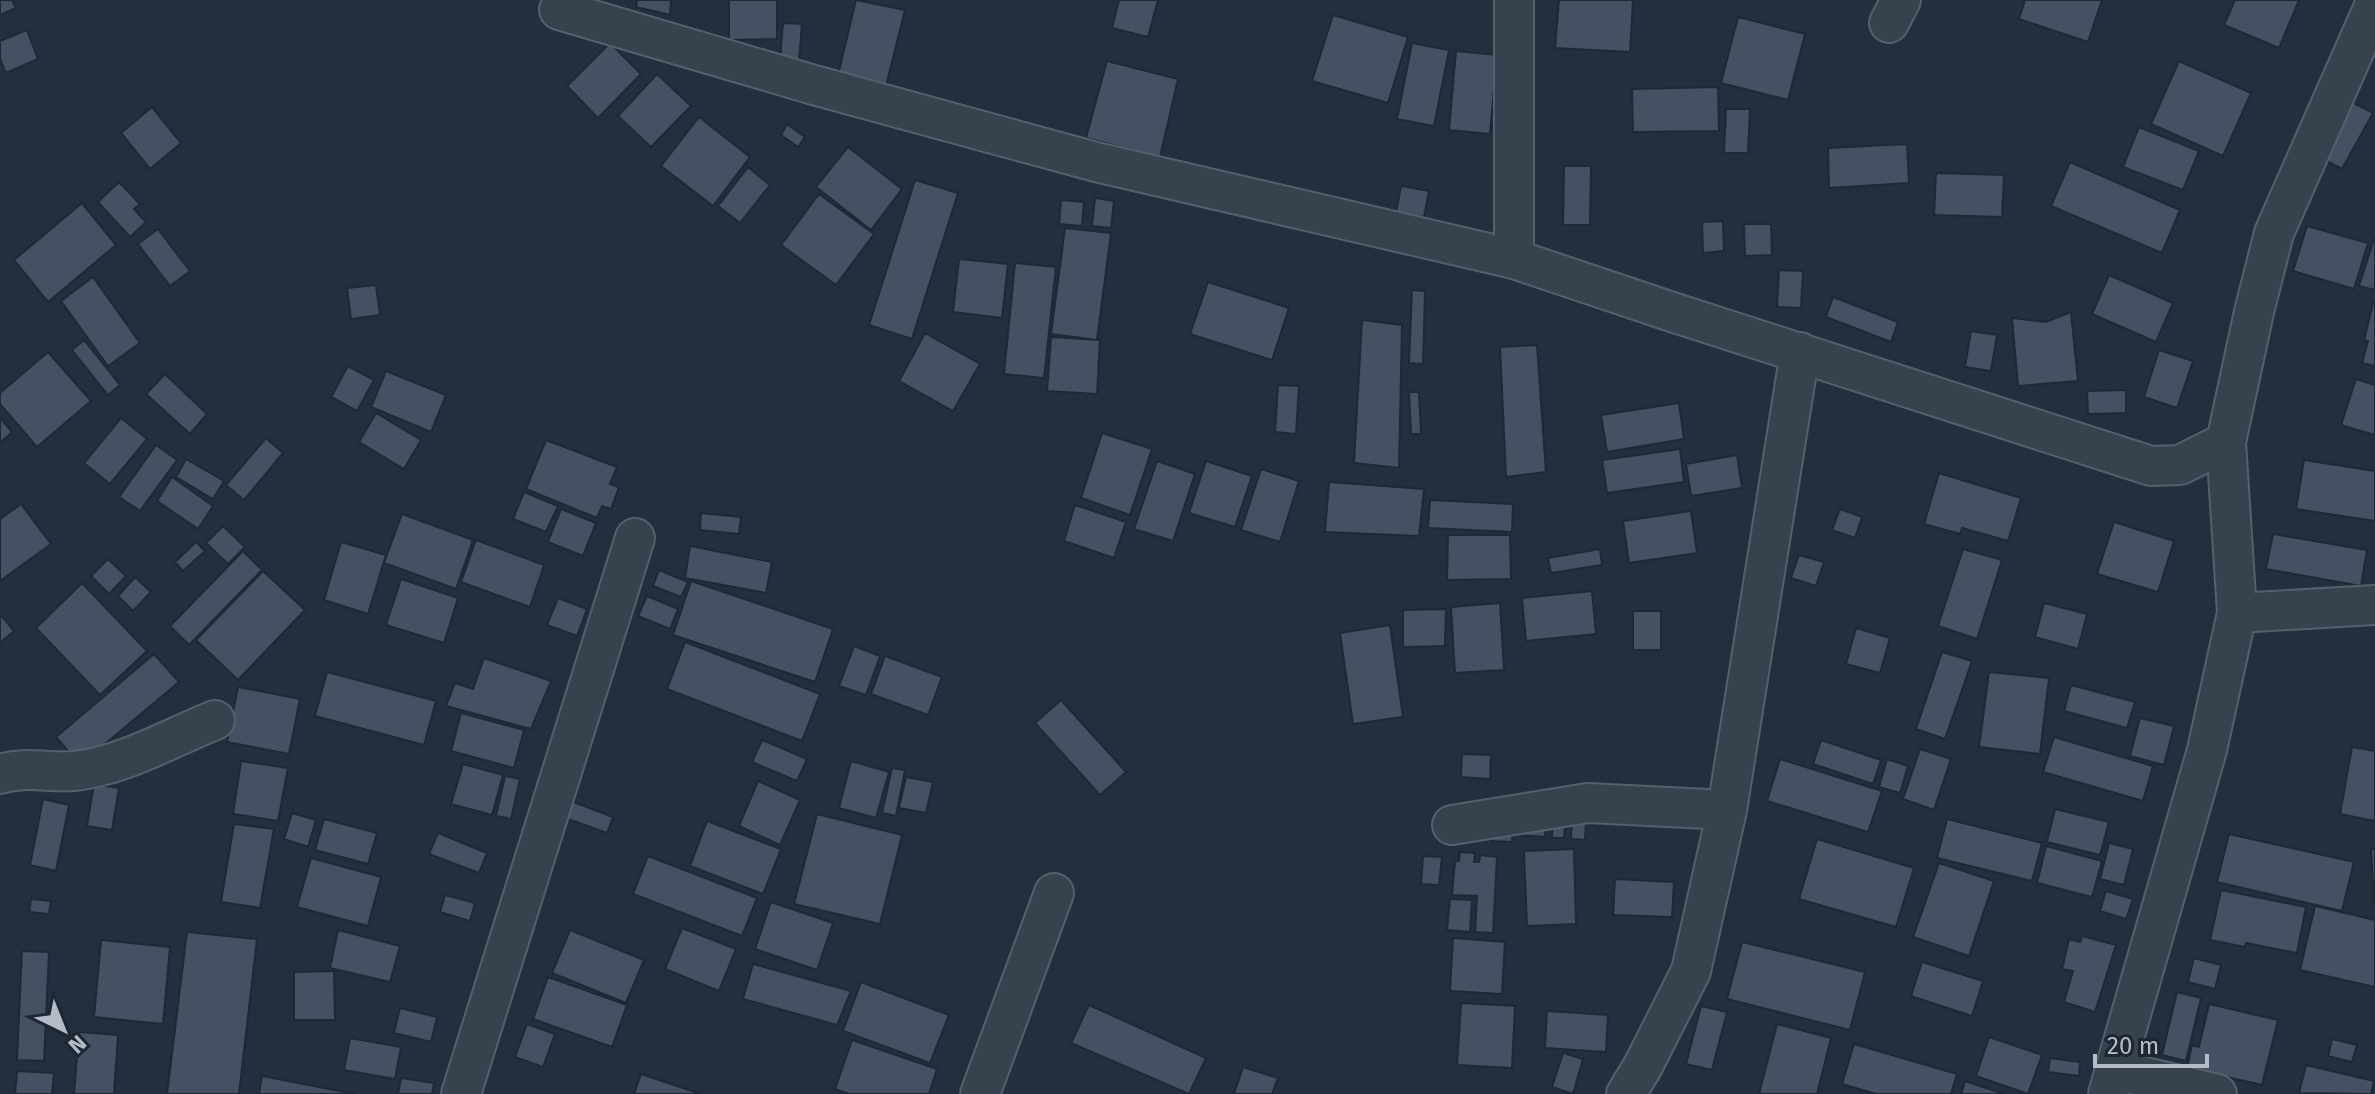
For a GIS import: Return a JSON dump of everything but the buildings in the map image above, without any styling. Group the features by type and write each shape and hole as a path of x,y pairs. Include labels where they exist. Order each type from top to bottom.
{"street":[{"path":"1514,0 1514,259"},
{"path":"2217,1094 2111,1082 2207,750 2237,613 2227,460 2274,233 2375,4"},
{"path":"559,10 814,85 1096,162 1514,259 2151,466 2227,460"},
{"path":"1626,1094 1691,971 1727,810 1800,352"},
{"path":"461,1094 635,538"},
{"path":"2237,613 2375,605"},
{"path":"0,774 13,770 73,771 109,764 215,720"},
{"path":"1452,825 1588,803 1727,810"},
{"path":"980,1094 1054,893"}]}
